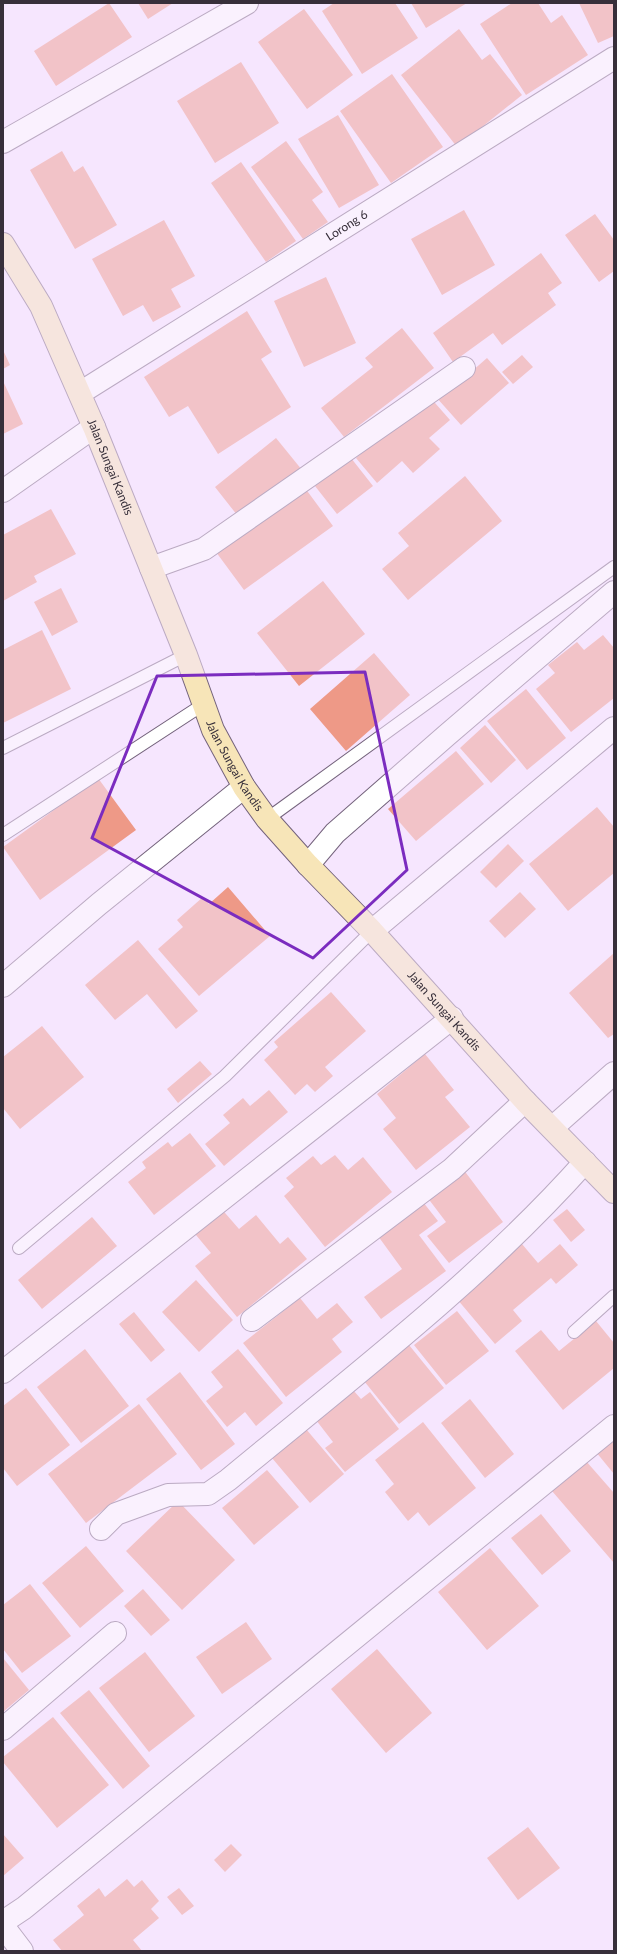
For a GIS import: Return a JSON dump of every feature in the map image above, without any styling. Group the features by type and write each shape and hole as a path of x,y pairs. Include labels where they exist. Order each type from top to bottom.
{"street":[{"path":"3,142 247,3"},
{"name":"Lorong 6","path":"80,393 614,58"},
{"name":"Jalan Sungai Kandis","path":"3,244 41,306 80,393 186,656 213,730 244,787 267,819 308,865 372,931 452,1018 525,1101 614,1192"},
{"path":"150,568 204,550 464,368"},
{"path":"3,491 94,427"},
{"path":"308,865 346,822 614,592"},
{"path":"372,931 614,728"},
{"path":"3,986 99,904 244,787"},
{"path":"3,1372 452,1018"},
{"path":"552,1128 614,1073"},
{"path":"252,1320 452,1169 525,1101"},
{"path":"101,1529 116,1514 168,1495 208,1494 228,1480 455,1292 549,1202 585,1162"},
{"path":"3,1922 31,1903 614,1426"},
{"path":"3,1728 115,1633"},
{"path":"3,1926 22,1951"}],"lane":[{"path":"267,819 614,567"},
{"path":"3,748 186,656"},
{"path":"3,835 204,704"},
{"path":"19,1248 225,1076 372,931"},
{"path":"574,1332 614,1296"}],"highlighted area":[{"path":"365,672 407,870 313,958 92,838 157,676"}],"building":[{"path":"109,3 132,37 56,86 34,51"},
{"path":"138,3 173,3 148,19"},
{"path":"334,3 395,3 418,38 362,74 322,11"},
{"path":"411,3 467,3 426,28"},
{"path":"512,3 538,3 551,23 562,15 588,55 526,95 480,24"},
{"path":"579,3 614,3 614,36 598,43"},
{"path":"304,9 353,75 307,109 258,42"},
{"path":"459,29 482,60 490,54 522,95 457,147 401,75"},
{"path":"241,62 279,123 215,163 177,101"},
{"path":"392,74 443,147 391,183 340,111"},
{"path":"338,115 379,185 339,208 298,139"},
{"path":"286,141 323,192 312,200 328,222 303,239 251,167"},
{"path":"62,151 74,172 83,166 117,225 75,249 30,170"},
{"path":"241,162 296,241 266,262 211,183"},
{"path":"464,210 495,265 442,295 411,239"},
{"path":"595,214 614,240 614,271 599,282 565,235"},
{"path":"164,220 195,276 171,289 181,307 153,322 143,305 123,316 92,259"},
{"path":"541,253 562,283 548,293 556,305 502,345 493,333 453,362 433,333"},
{"path":"326,277 356,343 304,367 274,301"},
{"path":"247,311 272,352 261,359 291,407 218,454 188,406 169,417 144,377"},
{"path":"402,328 434,368 344,437 321,408 373,367 365,358"},
{"path":"3,350 10,365 3,369"},
{"path":"522,355 533,367 513,384 502,372"},
{"path":"487,358 509,383 461,425 436,397 463,379"},
{"path":"3,381 23,424 3,434"},
{"path":"428,395 450,420 429,438 440,449 413,473 402,461 377,483 356,458"},
{"path":"276,438 302,470 241,520 215,487"},
{"path":"351,458 373,486 337,514 315,486"},
{"path":"465,476 502,521 408,600 382,569 409,546 398,533"},
{"path":"305,488 333,526 244,590 216,552"},
{"path":"51,509 76,554 34,576 37,582 3,601 3,535"},
{"path":"323,581 365,634 299,686 257,633"},
{"path":"61,588 78,622 52,636 34,602"},
{"path":"42,630 71,689 3,723 3,650"},
{"path":"603,635 614,648 614,698 571,732 536,689 555,673 548,665 577,642 584,650"},
{"path":"374,653 410,695 346,751 310,709"},
{"path":"526,689 566,738 527,770 487,721"},
{"path":"485,725 516,760 491,783 460,748"},
{"path":"456,751 484,784 416,841 388,809"},
{"path":"98,778 136,830 40,900 3,847"},
{"path":"597,807 614,827 614,873 568,911 529,864"},
{"path":"508,844 524,861 496,888 480,872"},
{"path":"228,887 270,936 199,996 158,949 183,927 177,920 203,897 209,904"},
{"path":"520,892 536,909 505,938 489,921"},
{"path":"138,940 198,1011 176,1029 147,994 115,1020 85,985"},
{"path":"614,953 614,1034 608,1038 569,993"},
{"path":"331,992 366,1031 325,1067 333,1076 315,1092 307,1084 295,1095 264,1060 278,1047 274,1042"},
{"path":"42,1026 84,1077 20,1129 3,1108 3,1057"},
{"path":"425,1054 454,1090 445,1097 470,1127 416,1170 383,1129 396,1118 377,1094"},
{"path":"200,1061 212,1074 178,1103 167,1089"},
{"path":"269,1090 288,1112 224,1166 205,1144 230,1123 223,1115 243,1098 250,1106"},
{"path":"190,1133 216,1166 154,1215 128,1182 146,1168 142,1162 168,1142 172,1147"},
{"path":"335,1155 348,1170 363,1157 392,1192 325,1247 284,1196 294,1187 286,1178 313,1156 321,1165"},
{"path":"463,1169 503,1222 449,1263 427,1236 446,1222 427,1197"},
{"path":"423,1202 438,1221 419,1235 446,1271 381,1319 364,1297 402,1269 378,1236"},
{"path":"219,1206 239,1229 256,1215 280,1244 288,1237 307,1259 237,1317 195,1266 211,1253 191,1229"},
{"path":"567,1209 585,1230 571,1242 553,1220"},
{"path":"92,1217 117,1246 42,1309 18,1280"},
{"path":"522,1244 538,1263 560,1244 578,1265 556,1284 551,1278 513,1310 522,1321 495,1344 457,1299"},
{"path":"196,1280 233,1320 199,1352 162,1312"},
{"path":"300,1298 317,1319 337,1303 353,1322 332,1339 342,1352 286,1397 243,1343"},
{"path":"457,1311 489,1351 446,1385 414,1345"},
{"path":"134,1312 165,1350 151,1362 119,1324"},
{"path":"596,1321 614,1343 614,1368 563,1410 515,1351 541,1330 559,1351"},
{"path":"409,1345 444,1388 399,1424 364,1381"},
{"path":"85,1349 129,1406 81,1443 37,1387"},
{"path":"238,1349 283,1403 256,1426 245,1412 227,1427 206,1401 223,1387 211,1372"},
{"path":"180,1372 235,1444 201,1470 146,1399"},
{"path":"26,1388 70,1445 17,1486 3,1468 3,1406"},
{"path":"353,1390 361,1399 370,1392 399,1429 345,1472 325,1448 333,1442 316,1420"},
{"path":"470,1399 514,1454 485,1478 441,1423"},
{"path":"139,1404 177,1454 86,1523 48,1474"},
{"path":"423,1422 476,1488 429,1526 418,1512 408,1521 385,1492 394,1484 375,1460"},
{"path":"306,1429 344,1474 310,1503 272,1458"},
{"path":"614,1438 614,1474 596,1452"},
{"path":"586,1461 614,1493 614,1563 552,1491"},
{"path":"267,1470 299,1507 254,1545 222,1508"},
{"path":"178,1501 235,1560 182,1610 126,1551"},
{"path":"541,1514 571,1551 542,1575 511,1538"},
{"path":"86,1546 124,1591 80,1628 42,1583"},
{"path":"490,1548 539,1606 487,1650 438,1592"},
{"path":"30,1584 71,1636 22,1673 3,1649 3,1605"},
{"path":"143,1589 170,1620 151,1636 124,1606"},
{"path":"246,1622 272,1659 222,1694 196,1657"},
{"path":"377,1649 432,1713 386,1753 331,1689"},
{"path":"145,1652 195,1716 149,1752 99,1688"},
{"path":"3,1658 29,1690 3,1712"},
{"path":"89,1690 150,1766 123,1789 60,1713"},
{"path":"53,1717 109,1785 57,1828 3,1762 3,1757"},
{"path":"528,1827 560,1868 518,1900 487,1858"},
{"path":"3,1834 24,1858 3,1876"},
{"path":"231,1844 242,1855 225,1872 214,1860"},
{"path":"127,1879 134,1887 142,1880 159,1901 151,1909 159,1918 133,1940 142,1951 62,1951 53,1940 84,1915 77,1906 99,1888 105,1897"},
{"path":"179,1888 194,1906 182,1915 167,1897"}]}
